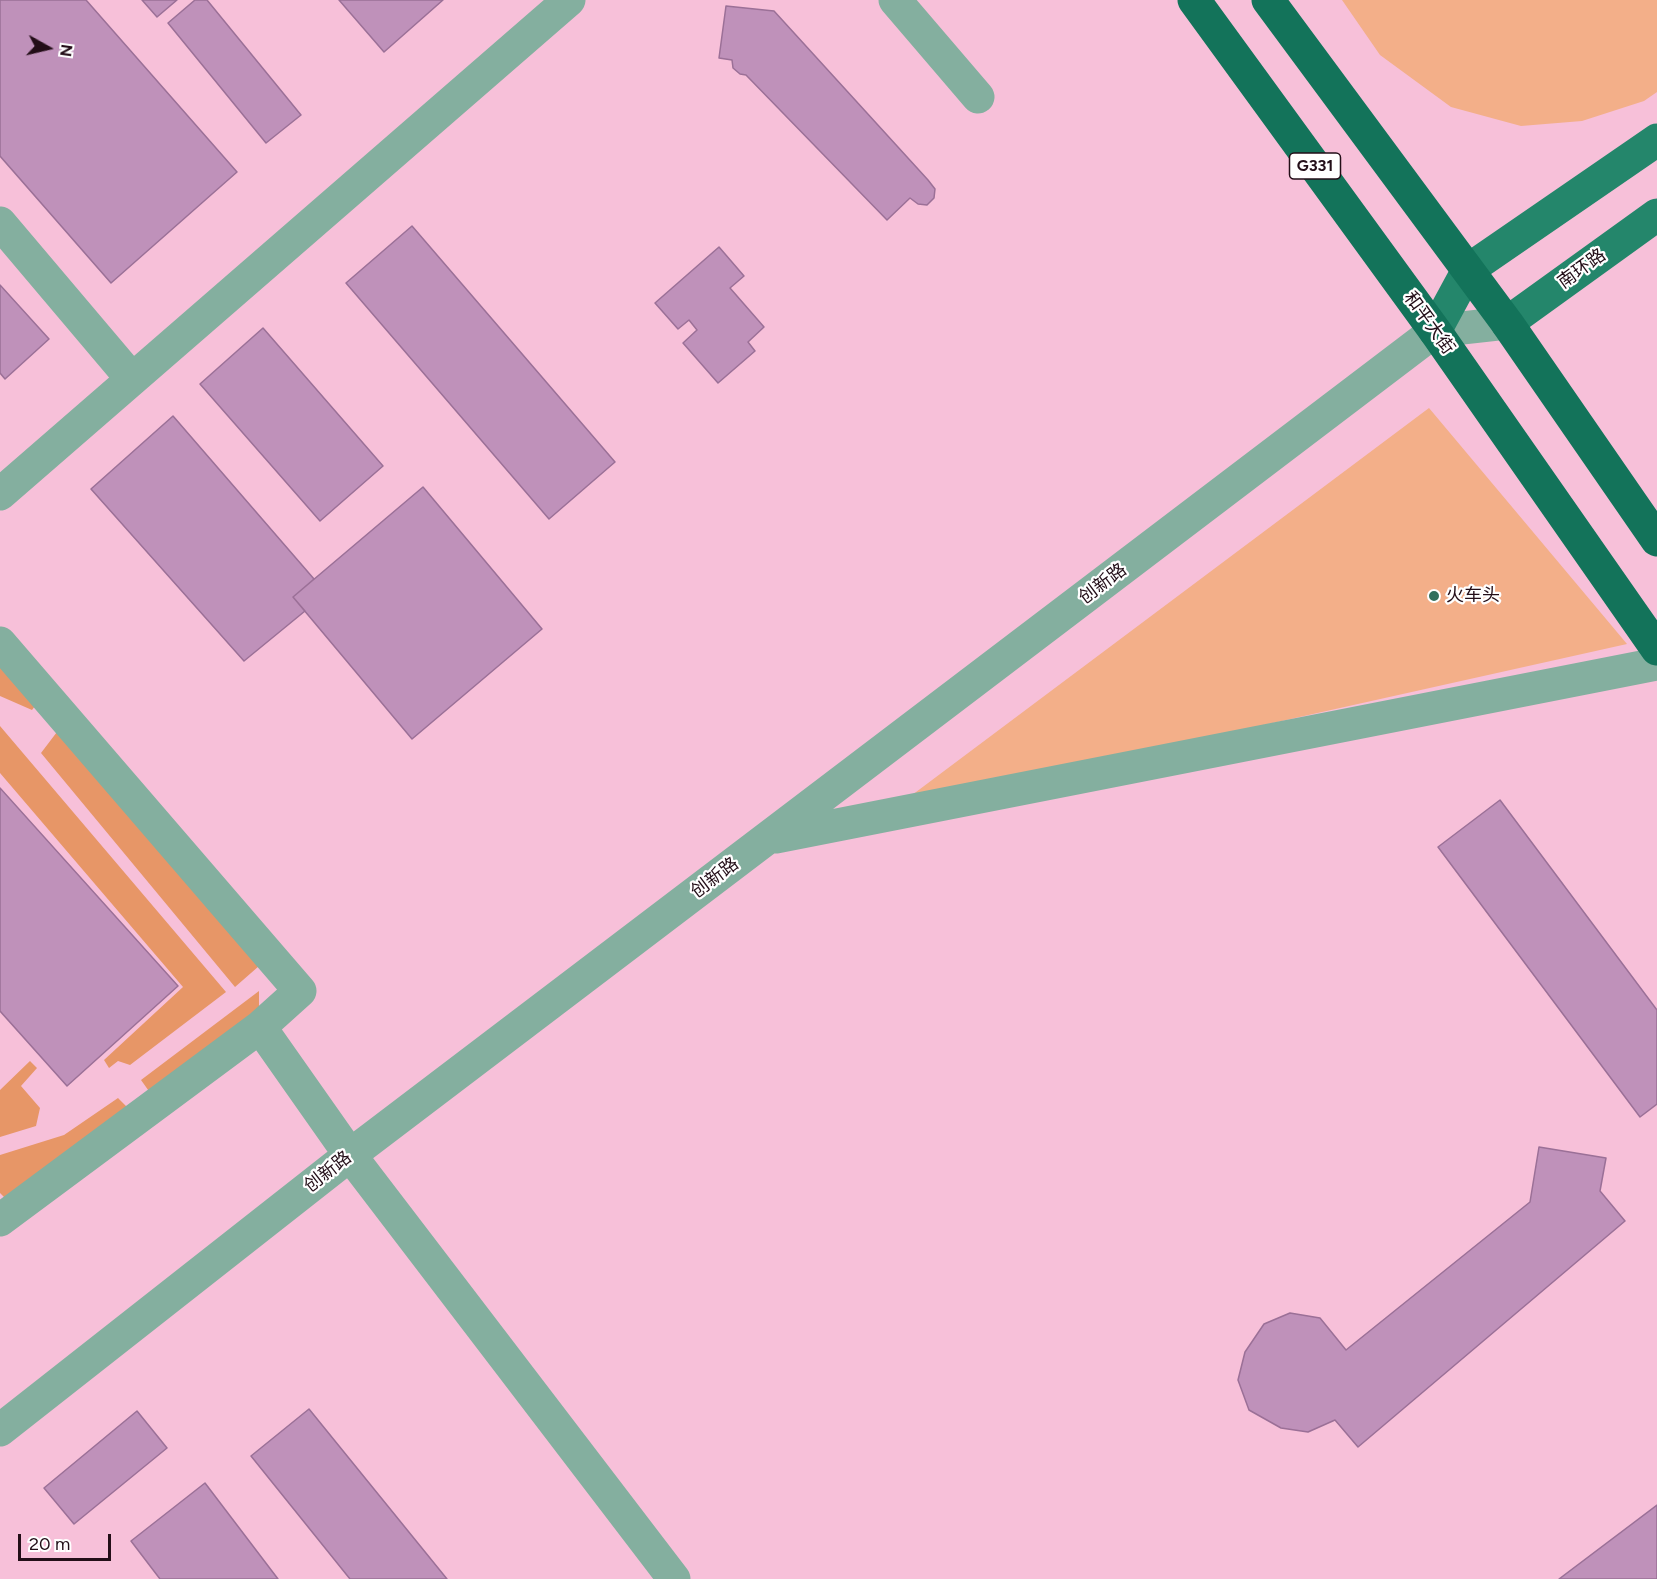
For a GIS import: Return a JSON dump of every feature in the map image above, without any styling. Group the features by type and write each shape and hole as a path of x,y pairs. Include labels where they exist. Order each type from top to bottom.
{"highway":[{"name":"和平大街","path":"1194,0 1435,331 1657,649"},
{"path":"1268,0 1507,323 1657,540"}],"main road":[{"path":"1435,331 1468,270 1657,140"},
{"name":"南环路","path":"1507,323 1657,215"}],"street":[{"path":"0,494 569,0"},
{"path":"895,0 978,97"},
{"path":"0,223 132,379"},
{"path":"1435,331 1507,323"},
{"name":"创新路","path":"0,1430 350,1155 1435,331"},
{"path":"0,643 300,991 260,1027 0,1220"},
{"path":"767,838 1657,664"},
{"path":"260,1027 350,1155 674,1579"}],"shaded area":[{"path":"0,0 1657,0 1657,1579 0,1579"},
{"path":"1342,0 1657,0 1657,92 1644,101 1582,121 1521,126 1451,107 1380,55"},
{"path":"1429,408 1627,644 896,807"},
{"path":"0,658 38,702 32,710 0,696"},
{"path":"0,726 226,992 130,1065 118,1061 109,1068 104,1060 183,987 0,773"},
{"path":"60,728 259,966 235,987 41,753"},
{"path":"259,991 259,1011 151,1094 141,1080"},
{"path":"30,1061 37,1068 21,1086 40,1108 36,1126 0,1137 0,1090"},
{"path":"118,1098 130,1110 8,1201 0,1193 0,1155 64,1135"}],"building":[{"path":"0,0 86,0 237,172 111,283 0,156"},
{"path":"142,0 177,0 157,17"},
{"path":"195,0 207,0 301,115 266,143 168,23"},
{"path":"339,0 443,0 384,52"},
{"path":"726,6 774,11 928,180 935,189 934,198 927,205 918,204 910,198 887,220 746,75 740,74 733,68 732,60 719,58"},
{"path":"412,226 615,462 549,519 346,283"},
{"path":"719,247 744,276 730,288 764,327 748,342 755,351 718,383 683,343 697,330 689,320 678,329 655,303"},
{"path":"0,285 49,339 5,379 0,373"},
{"path":"263,328 383,466 320,521 200,384"},
{"path":"173,416 314,579 293,597 305,611 244,661 91,489"},
{"path":"423,487 542,629 412,739 293,597"},
{"path":"0,788 178,986 67,1086 0,1011"},
{"path":"1500,800 1657,1010 1657,1104 1640,1117 1438,847"},
{"path":"1539,1147 1606,1158 1600,1191 1625,1221 1358,1447 1335,1420 1308,1432 1281,1428 1249,1410 1238,1380 1245,1352 1264,1324 1290,1313 1320,1318 1346,1350 1530,1202"},
{"path":"309,1409 447,1579 350,1579 251,1456"},
{"path":"137,1411 167,1448 74,1524 44,1488"},
{"path":"205,1483 278,1579 160,1579 131,1541"},
{"path":"1657,1505 1657,1579 1559,1579"}],"place":[{"name":"火车头","path":"1434,596"}]}
